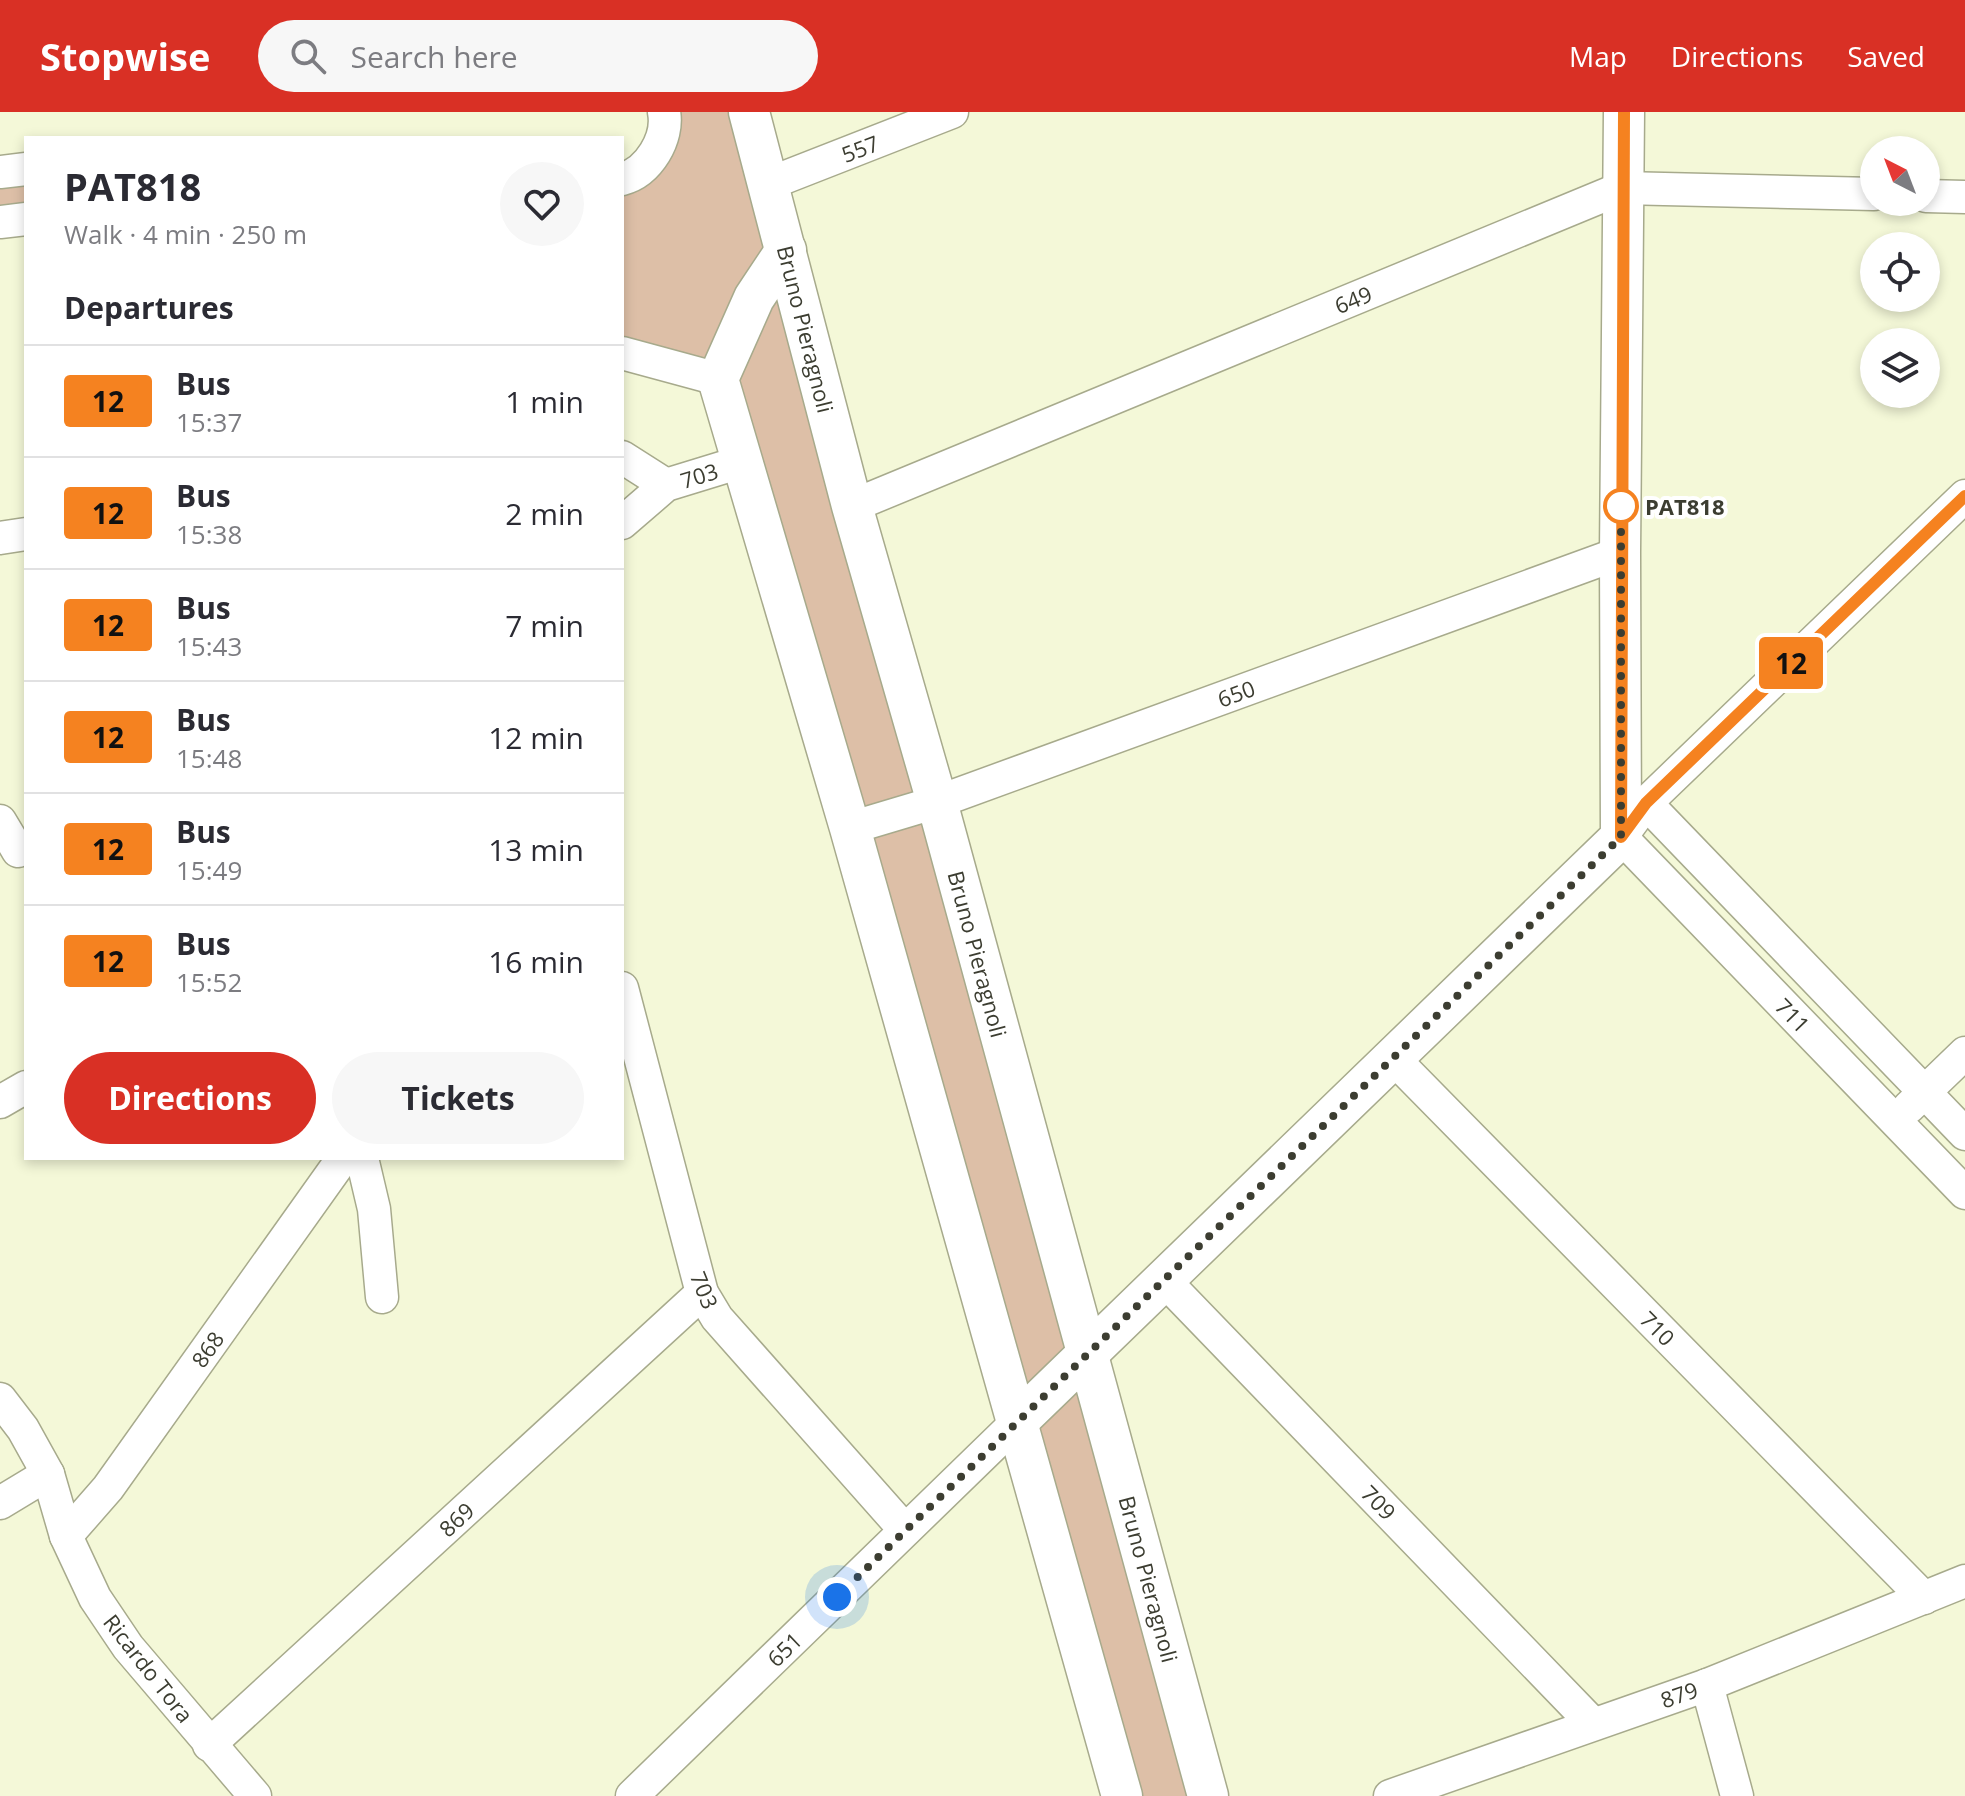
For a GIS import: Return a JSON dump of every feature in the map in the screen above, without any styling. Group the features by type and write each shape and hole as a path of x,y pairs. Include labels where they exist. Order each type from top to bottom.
{"street":[{"path":"624,179 649,160 663,141 664,112"},
{"name":"Bruno Pieragnoli","path":"749,112 852,506 937,802 1208,1796"},
{"name":"557","path":"768,184 952,112"},
{"path":"1621,837 1624,112"},
{"path":"0,172 24,169"},
{"name":"649","path":"852,506 1622,188 1860,194"},
{"path":"1940,196 1965,197"},
{"path":"0,222 24,219"},
{"path":"786,250 754,298 718,379 850,828 1122,1796"},
{"path":"624,354 718,379"},
{"path":"624,458 666,485"},
{"name":"703","path":"624,521 666,485 741,462"},
{"name":"651","path":"632,1796 1621,837 1646,803 1965,496"},
{"path":"0,538 24,534"},
{"name":"650","path":"850,828 937,802 1620,553"},
{"name":"711","path":"1646,803 1965,1134"},
{"path":"0,821 15,853"},
{"name":"711","path":"1621,837 1965,1193"},
{"name":"703","path":"624,996 702,1293 717,1318 905,1530"},
{"path":"1895,1120 1965,1053"},
{"name":"710","path":"1393,1058 1924,1598"},
{"path":"0,1102 24,1088"},
{"name":"868","path":"66,1536 108,1488 342,1160"},
{"path":"362,1160 374,1209 382,1297"},
{"name":"709","path":"1164,1280 1593,1724"},
{"name":"869","path":"209,1745 702,1293"},
{"name":"Ricardo Tora","path":"0,1399 23,1429 48,1474 66,1536 95,1598 128,1647 255,1796"},
{"path":"0,1503 48,1474"},
{"name":"879","path":"1390,1796 1707,1685 1965,1581"},
{"path":"1707,1685 1737,1796"}],"shaded area":[{"path":"664,112 749,112 1208,1796 1122,1796 718,380 624,354 624,176"},
{"path":"24,169 24,219 0,222 0,172"}],"bus line":[{"name":"12","path":"1624,112 1621,837 1646,803 1965,496"}],"place":[{"name":"PAT818","path":"1621,506"}],"route":[{"path":"837,1597 1621,837 1621,492 1621,506"}]}
